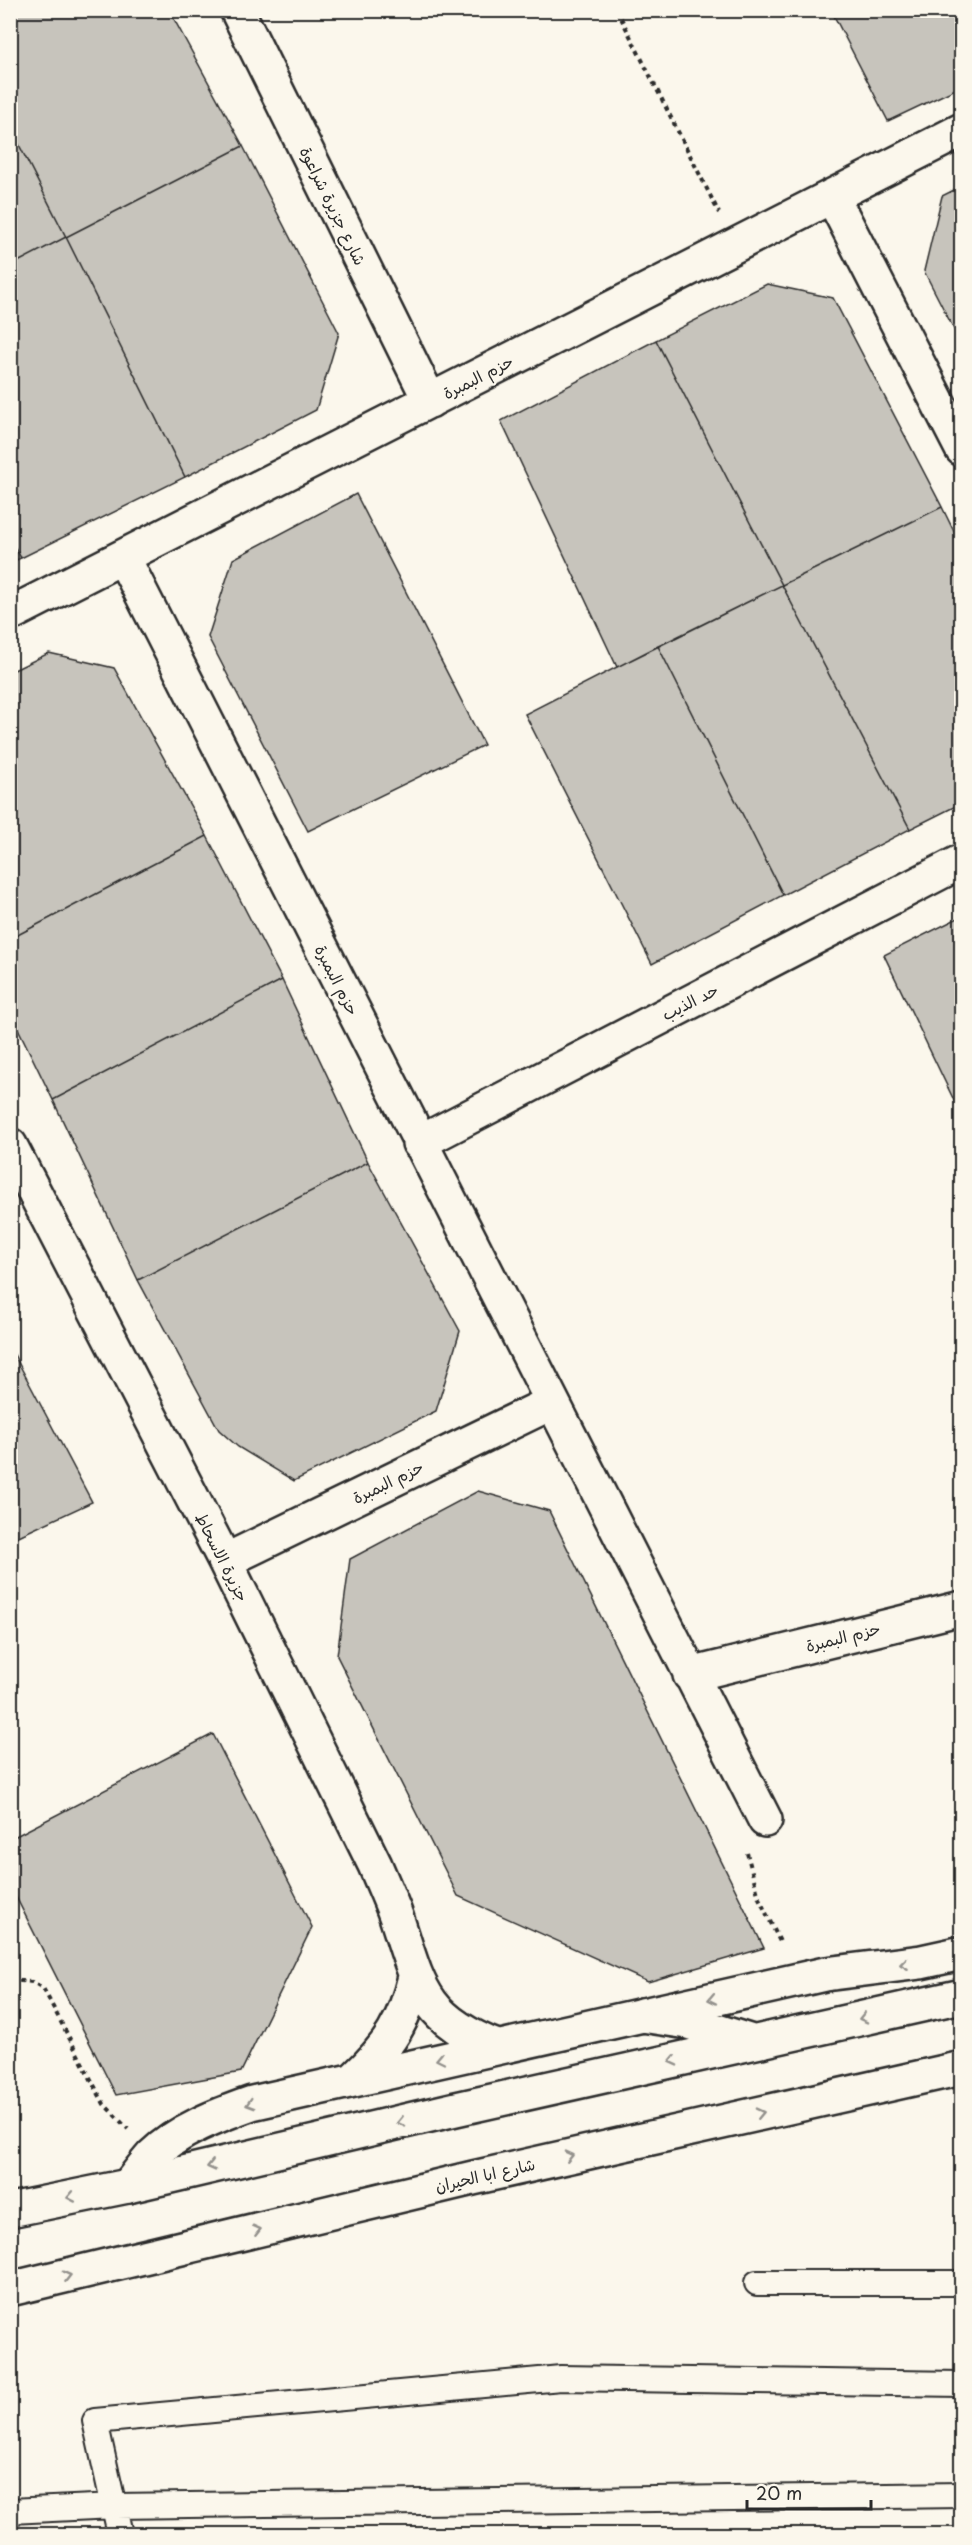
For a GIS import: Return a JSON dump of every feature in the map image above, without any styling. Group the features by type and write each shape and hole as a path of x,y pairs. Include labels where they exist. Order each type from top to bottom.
{"street":[{"name":"شارع جزيرة شراعوة","path":"237,10 430,401"},
{"name":"حزم البمبرة","path":"10,614 962,130"},
{"path":"832,196 962,449"},
{"name":"حزم البمبرة","path":"123,557 551,1403 765,1820"},
{"name":"حد الذيب","path":"419,1143 962,861"},
{"name":"جزيرة الاسحاط","path":"10,1145 225,1561 375,1865 395,1914 415,1977 429,2001 448,2021 471,2037 497,2047"},
{"name":"حزم البمبرة","path":"225,1561 551,1403"},
{"name":"حزم البمبرة","path":"690,1675 962,1608"},
{"path":"128,2186 153,2156 182,2135 225,2112 252,2103 825,1974 921,1962 962,1953"},
{"path":"355,2078 377,2057 395,2034 408,2007 415,1977"},
{"path":"10,2210 128,2186 962,1996"},
{"path":"642,2015 688,2022 754,2043"},
{"name":"شارع ابا الحيران","path":"10,2289 473,2178 962,2068"}],"lane":[{"path":"757,2283 962,2283"},
{"path":"120,2535 95,2421 561,2378 962,2384"},
{"path":"12,2504 115,2506 962,2495"}],"path":[{"path":"617,10 735,246"},
{"path":"765,1820 747,1850 748,1864 759,1898 785,1952"},
{"path":"10,1980 32,1982 43,1988 104,2104 153,2156"}],"building":[{"path":"10,10 169,10 243,146 66,237 10,127"},
{"path":"831,10 962,10 962,86 888,121"},
{"path":"10,127 66,237 10,266"},
{"path":"243,146 339,333 316,410 185,477 66,237"},
{"path":"962,186 962,345 924,271 942,196"},
{"path":"66,237 185,477 21,558 10,539 10,266"},
{"path":"767,284 833,298 942,507 782,585 656,340"},
{"path":"656,340 782,585 617,667 501,421"},
{"path":"356,494 484,745 308,831 208,637 233,559"},
{"path":"942,507 962,548 962,803 910,829 782,585"},
{"path":"10,539 21,558 10,563"},
{"path":"782,585 910,829 783,895 658,646"},
{"path":"658,646 783,895 652,964 525,714"},
{"path":"49,653 114,668 207,836 10,939 10,672"},
{"path":"207,836 282,980 53,1100 10,1012 10,939"},
{"path":"962,916 962,1117 884,955"},
{"path":"282,980 368,1162 138,1280 53,1100"},
{"path":"368,1162 460,1331 436,1411 294,1481 238,1447 219,1430 138,1280"},
{"path":"10,1347 92,1502 10,1540"},
{"path":"478,1491 549,1511 764,1948 648,1982 458,1896 337,1656 350,1559"},
{"path":"213,1734 312,1927 241,2072 116,2095 10,1885 10,1839"}]}
